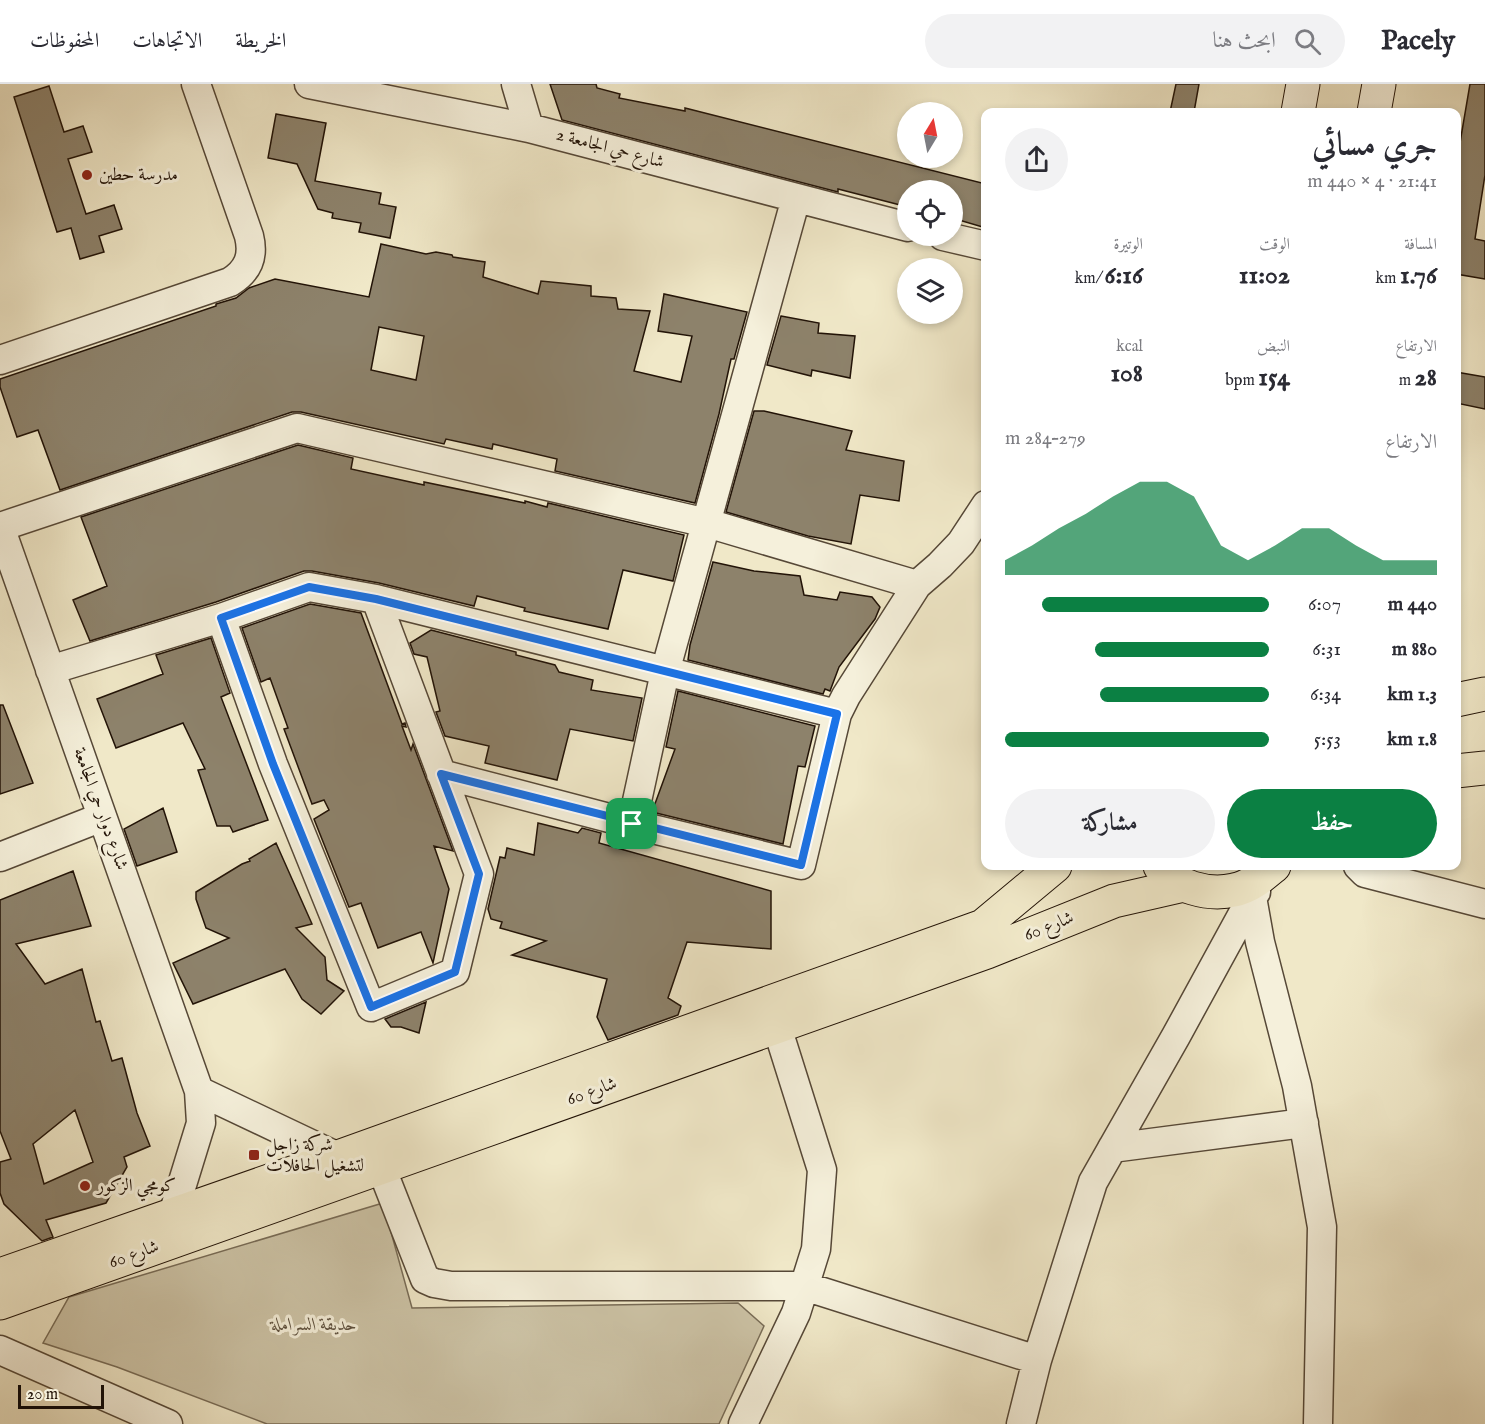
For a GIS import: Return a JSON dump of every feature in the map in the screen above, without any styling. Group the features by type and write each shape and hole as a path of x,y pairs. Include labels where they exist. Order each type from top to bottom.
{"main road":[{"path":"1299,108 1304,84"},
{"path":"1375,108 1379,84"},
{"path":"1461,699 1485,694"},
{"path":"1461,770 1485,768"},
{"name":"شارع 60","path":"0,1275 338,1157 983,926 1050,870"},
{"path":"1172,875 1209,892 1234,890 1257,880 1269,870"},
{"name":"شارع 60","path":"0,1303 987,952 1172,875"}],"street":[{"path":"0,360 230,282 246,267 250,257 249,236 196,84"},
{"name":"شارع حي الجامعة 2","path":"309,84 529,128 897,224"},
{"path":"516,84 529,128"},
{"path":"632,824 665,672 796,198"},
{"path":"963,241 981,245"},
{"path":"0,527 297,428 707,523 917,585"},
{"path":"441,774 801,865 837,714 846,696 917,585 961,543 981,513"},
{"name":"شارع دوار حي الجامعة","path":"0,527 199,1091 201,1123 173,1214"},
{"path":"50,670 221,618 309,587 376,599 837,714"},
{"path":"221,618 273,764 371,1007 455,972 479,874 376,599"},
{"path":"0,857 102,817"},
{"path":"1021,1424 1037,1360 1093,1182 1252,897 1271,870"},
{"path":"1362,870 1365,873 1485,904"},
{"path":"1252,897 1260,942 1297,1086 1322,1227 1318,1424"},
{"path":"743,1424 796,1313 816,1249 822,1170 777,1027"},
{"path":"199,1091 338,1157"},
{"path":"1112,1148 1304,1123"},
{"path":"381,1167 425,1279 434,1283 451,1286 804,1286 1037,1360"},
{"path":"0,1350 168,1424"}],"green space":[{"name":"حديقة السراملة","path":"383,1203 412,1308 738,1303 764,1326 719,1424 267,1424 117,1367 43,1343 69,1297"}],"building":[{"path":"550,84 596,84 597,88 620,94 619,98 685,111 685,108 897,162 897,168 923,168 981,183 981,227 963,221 963,180 897,180 897,204 838,189 838,192 562,120"},
{"path":"1176,84 1199,84 1195,108 1171,108"},
{"path":"1470,84 1485,84 1485,175 1475,239 1485,241 1485,279 1461,275 1461,137"},
{"path":"49,86 64,132 83,126 92,152 68,159 86,214 114,205 122,229 99,236 104,252 80,259 71,228 57,232 14,97"},
{"path":"276,114 326,123 315,181 381,193 379,204 396,207 390,238 359,232 361,223 332,218 333,213 318,209 297,164 268,158"},
{"path":"381,244 426,254 436,252 485,262 483,277 538,294 541,281 591,286 591,296 616,298 618,309 650,311 634,371 681,382 692,336 658,331 664,294 747,312 734,359 731,359 695,503 555,471 557,459 493,444 492,449 446,439 444,444 301,412 292,412 60,490 38,430 17,437 0,387 0,379 216,306 216,304 236,298 249,288 275,279 369,297","holes":["379,327 424,336 416,380 371,370"]},
{"path":"781,316 819,323 818,333 855,336 850,378 812,370 811,376 767,365"},
{"path":"1461,373 1485,377 1485,409 1461,404"},
{"path":"754,411 764,411 852,431 846,450 904,461 899,501 860,495 851,544 808,536 726,512"},
{"path":"298,445 353,458 351,469 424,485 424,482 547,507 548,503 684,535 673,581 623,570 608,629 524,611 525,608 477,596 474,606 379,583 304,571 216,602 90,641 73,600 107,586 81,517"},
{"path":"713,562 754,571 800,576 804,595 837,600 840,592 872,597 880,607 875,619 839,667 830,691 825,689 823,694 688,660"},
{"path":"310,604 361,613 402,724 405,723 406,727 402,726 411,750 413,744 453,851 434,846 449,889 433,963 421,932 378,948 361,903 349,907 314,819 329,810 324,800 312,804 284,729 288,728 270,678 261,682 242,628"},
{"path":"431,630 516,652 516,655 555,665 559,672 593,680 591,690 642,698 633,741 570,729 557,780 485,763 489,746 445,736 436,712 440,711 427,657 414,654 410,643"},
{"path":"211,638 230,693 221,697 268,820 233,832 230,826 217,826 198,770 205,769 183,723 116,748 97,699 163,674 156,655"},
{"path":"678,691 815,726 805,767 798,766 783,844 652,812 675,749 666,747"},
{"path":"0,705 3,705 33,783 0,794"},
{"path":"163,808 177,852 137,866 124,829"},
{"path":"538,823 578,833 582,828 601,833 599,843 771,891 771,949 687,942 668,998 681,1006 678,1015 608,1040 597,1017 607,979 512,955 546,941 500,928 502,922 491,919 488,909 500,857 505,858 507,848 534,855"},
{"path":"276,843 312,924 296,928 325,957 327,980 344,991 321,1014 302,999 285,969 193,1004 173,963 229,938 206,928 196,899 196,892"},
{"path":"73,871 91,926 16,944 45,984 82,969 96,1022 100,1021 112,1061 122,1058 137,1113 150,1146 124,1157 127,1167 106,1203 46,1220 53,1237 42,1241 4,1204 0,1193 0,1162 11,1159 0,1131 0,900","holes":["75,1110 93,1162 44,1184 33,1144"]},
{"path":"426,1002 419,1033 401,1027 391,1027 385,1019"}],"place":[{"name":"مدرسة حطين","path":"87,175"},
{"name":"شركة زاجل لتشغيل الحافلات","path":"254,1155"},
{"name":"كومجي الزكور","path":"85,1186"}],"route":[{"path":"309,587 376,599 837,714 801,865 632,824 441,774 479,874 455,972 371,1007 273,764 221,618 309,587"}]}
